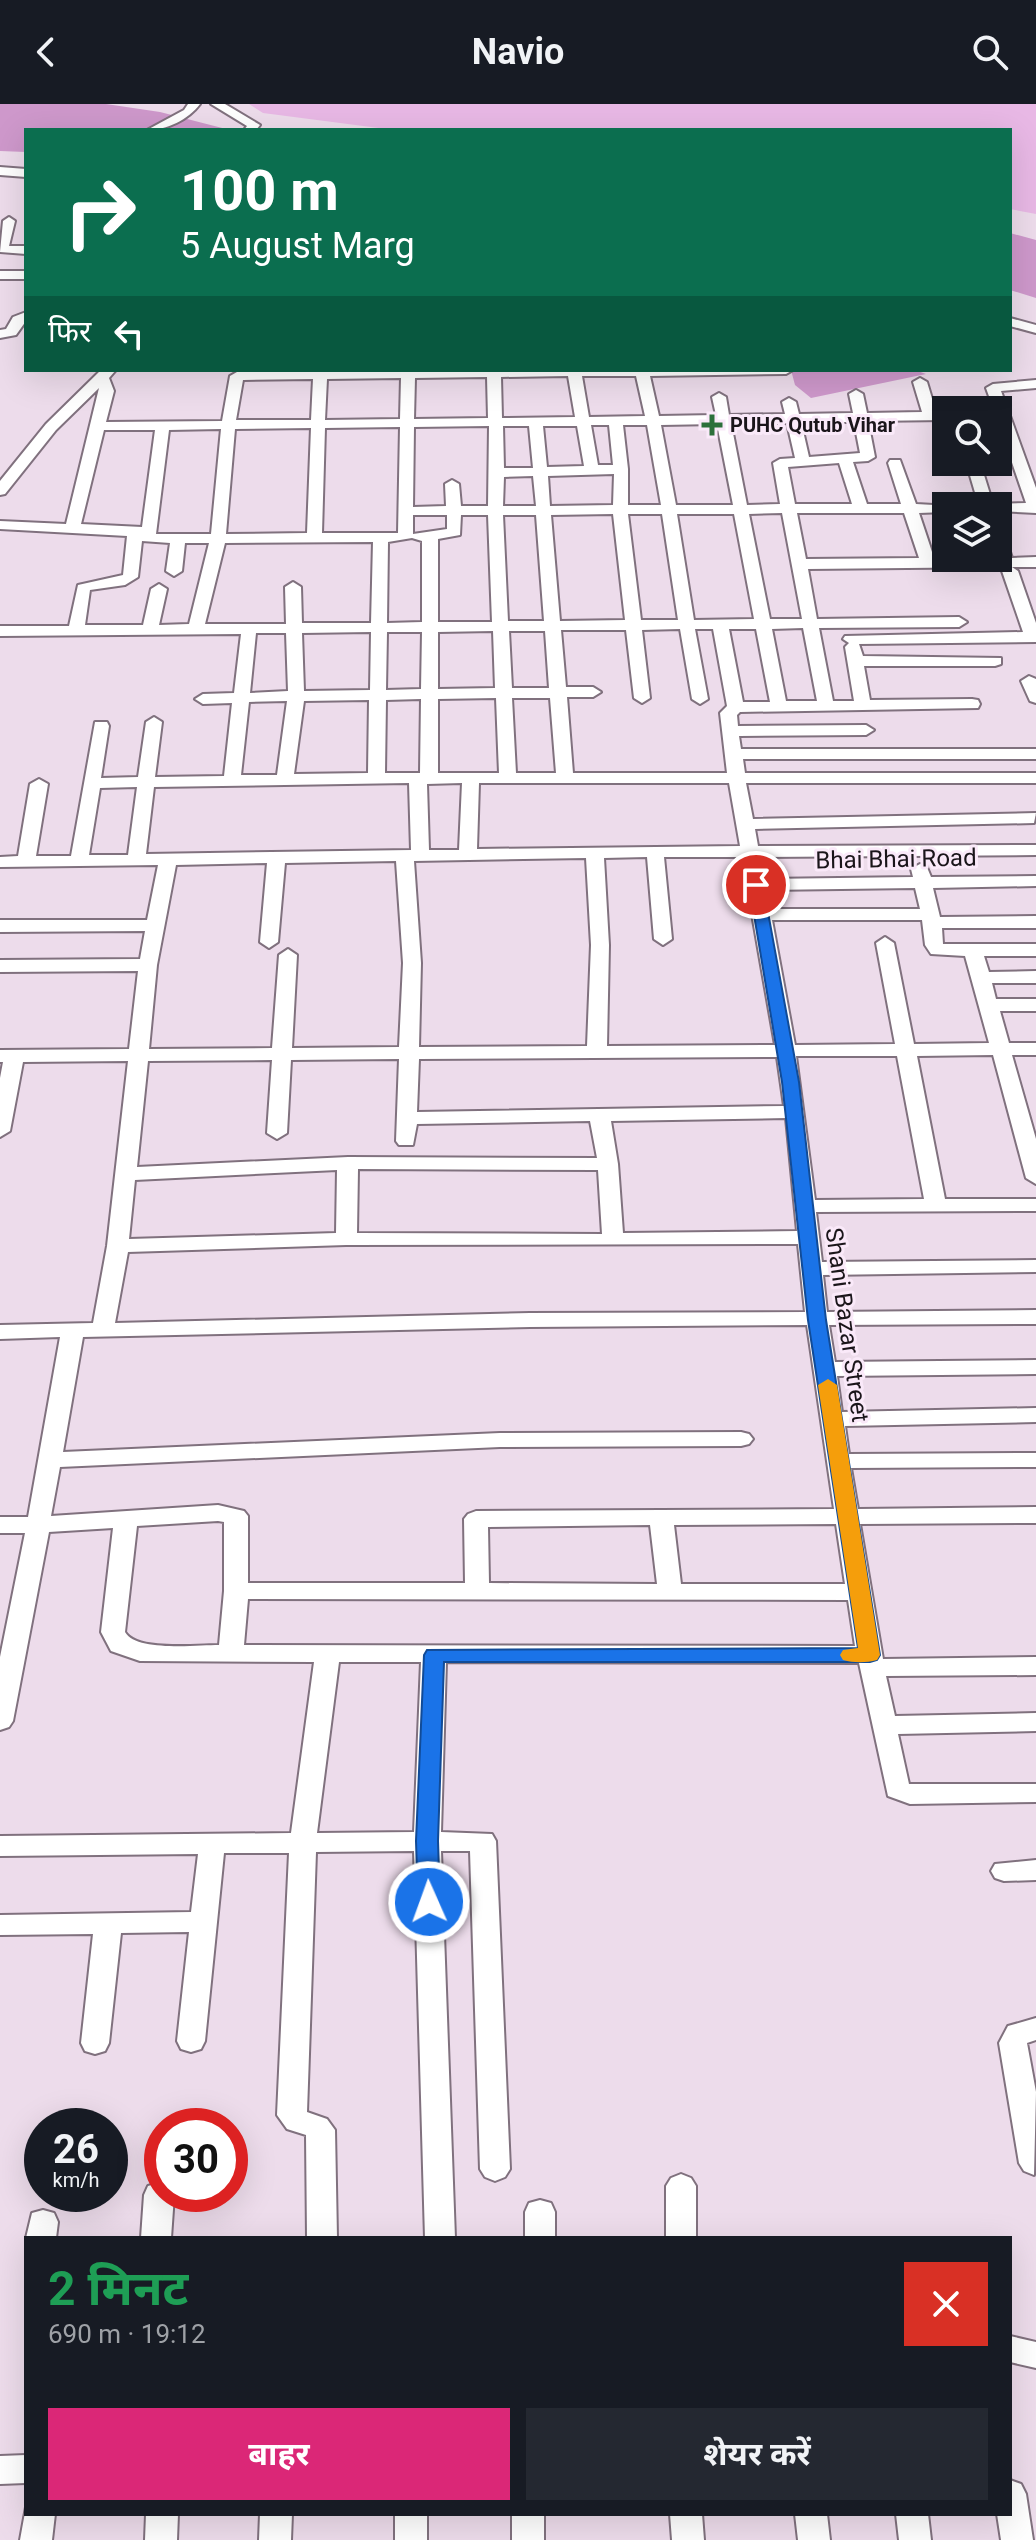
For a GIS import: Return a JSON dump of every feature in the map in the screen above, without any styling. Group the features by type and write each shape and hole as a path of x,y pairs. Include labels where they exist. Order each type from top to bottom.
{"street":[{"path":"217,104 252,124 253,128"},
{"path":"156,128 191,108"},
{"path":"0,171 24,173"},
{"path":"4,221 2,249 24,250"},
{"path":"0,275 24,275"},
{"path":"0,334 11,332 18,320 24,317"},
{"path":"1012,323 1036,329"},
{"path":"196,630 218,539 228,424 237,376 389,372 408,375 434,372 642,372 655,420 685,624 700,699"},
{"path":"574,372 592,470"},
{"path":"485,373 495,422 495,511 508,779"},
{"path":"72,529 107,391 105,374"},
{"path":"3,484 51,427 105,374"},
{"path":"405,537 408,375"},
{"path":"314,538 320,376"},
{"path":"920,382 932,405"},
{"path":"1012,507 1036,507 993,388 1036,384"},
{"path":"826,706 780,463 864,459 869,455 856,394"},
{"path":"719,397 779,706"},
{"path":"789,402 803,460"},
{"path":"97,426 932,416"},
{"path":"536,421 543,471 565,778"},
{"path":"616,421 621,469 620,511 642,698"},
{"path":"76,631 83,588 91,584 125,581 130,577 163,425"},
{"path":"1017,455 1036,455"},
{"path":"845,460 861,509"},
{"path":"895,463 928,563"},
{"path":"497,473 621,469"},
{"path":"0,525 141,532 148,539 430,536 455,532 452,484"},
{"path":"407,511 932,508"},
{"path":"406,1141 411,1052 412,856 424,779 430,695 430,536"},
{"path":"376,778 381,537"},
{"path":"174,571 178,539"},
{"path":"1012,566 1036,562"},
{"path":"800,564 932,563"},
{"path":"0,631 810,623 850,631 1034,637 1010,572"},
{"path":"285,779 296,696 293,587"},
{"path":"150,630 159,589"},
{"path":"850,631 959,622"},
{"path":"720,624 736,707 972,704"},
{"path":"232,780 249,629"},
{"path":"850,631 863,705"},
{"path":"855,661 995,661"},
{"path":"1029,681 1036,698"},
{"path":"203,699 593,692"},
{"name":"Shani Bazar Street","path":"736,707 728,713 795,1112 817,1320 871,1661 897,1789 910,1795 1036,1793"},
{"path":"136,860 154,722"},
{"path":"79,861 101,726"},
{"path":"733,731 866,730"},
{"path":"734,754 1036,754"},
{"path":"92,783 376,778 1036,778"},
{"path":"468,855 471,779"},
{"path":"26,862 39,784"},
{"path":"745,824 1034,818"},
{"path":"0,862 655,852 1036,850"},
{"path":"655,852 663,939"},
{"path":"916,852 935,948 1036,950"},
{"path":"595,854 600,945 597,1051"},
{"path":"269,942 276,858"},
{"path":"103,1329 118,1246 148,965 168,860"},
{"name":"Bhai Bhai Road","path":"756,885 1036,881"},
{"path":"761,914 1036,922"},
{"path":"0,926 155,925"},
{"path":"885,943 936,1205"},
{"path":"973,950 1032,1147 1036,1178"},
{"path":"277,1133 288,955"},
{"path":"0,966 148,965"},
{"path":"981,978 1036,977"},
{"path":"988,1005 1036,1005"},
{"path":"0,1131 7,1056 1036,1049"},
{"path":"406,1118 795,1112"},
{"path":"599,1113 608,1164 613,1240"},
{"path":"126,1174 348,1163 608,1164"},
{"path":"346,1239 348,1163"},
{"path":"805,1206 1036,1205"},
{"path":"118,1246 346,1239 808,1237"},
{"path":"810,1269 1036,1266"},
{"path":"0,1332 530,1320 1036,1317"},
{"path":"0,1721 2,1693 38,1525 73,1329"},
{"path":"825,1369 1036,1367"},
{"path":"833,1419 1036,1415"},
{"path":"50,1460 500,1440 741,1439"},
{"path":"840,1461 1036,1460"},
{"path":"0,1525 218,1513 234,1515 238,1522 231,1651"},
{"path":"477,1590 476,1519 1036,1515"},
{"path":"126,1520 113,1632 125,1648 140,1653 231,1651 1036,1666"},
{"path":"661,1520 670,1590"},
{"path":"236,1591 860,1592"},
{"path":"322,2236 320,2130 313,2124 298,2122 292,2115 303,1842 328,1653"},
{"path":"434,1655 427,1841 440,2236"},
{"path":"883,1725 1036,1722"},
{"path":"0,1846 479,1840 485,1844 495,2169"},
{"path":"191,2041 212,1844"},
{"path":"1004,1871 1036,1870"},
{"path":"0,1925 204,1922"},
{"path":"95,2043 108,1924"},
{"path":"1034,2163 1013,2043 1018,2034 1036,2029"},
{"path":"681,2186 681,2236"},
{"path":"156,2236 158,2212"},
{"path":"1012,2349 1036,2355"},
{"path":"0,2470 24,2469"},
{"path":"1012,2507 1017,2540"},
{"path":"36,2540 39,2516"},
{"path":"161,2540 162,2516"},
{"path":"275,2540 276,2516"},
{"path":"411,2516 411,2540"},
{"path":"528,2516 528,2540"},
{"path":"686,2516 688,2540"},
{"path":"811,2516 814,2540"},
{"path":"912,2516 915,2540"}],"shaded area":[{"path":"0,104 106,104 160,112 222,128 24,128 24,152 0,151"},
{"path":"249,104 1036,104 1036,214 1012,209 1012,128 379,128 263,113"},
{"path":"1012,234 1036,240 1036,298 1012,291"},
{"path":"792,372 926,374 811,398 795,385"}],"slow traffic":[{"path":"828,1385 870,1655 850,1655"}],"place":[{"name":"PUHC Qutub Vihar","path":"712,425"}],"route":[{"path":"429,1902 427,1841 434,1655 870,1655 817,1320 791,1082 756,885"}]}
